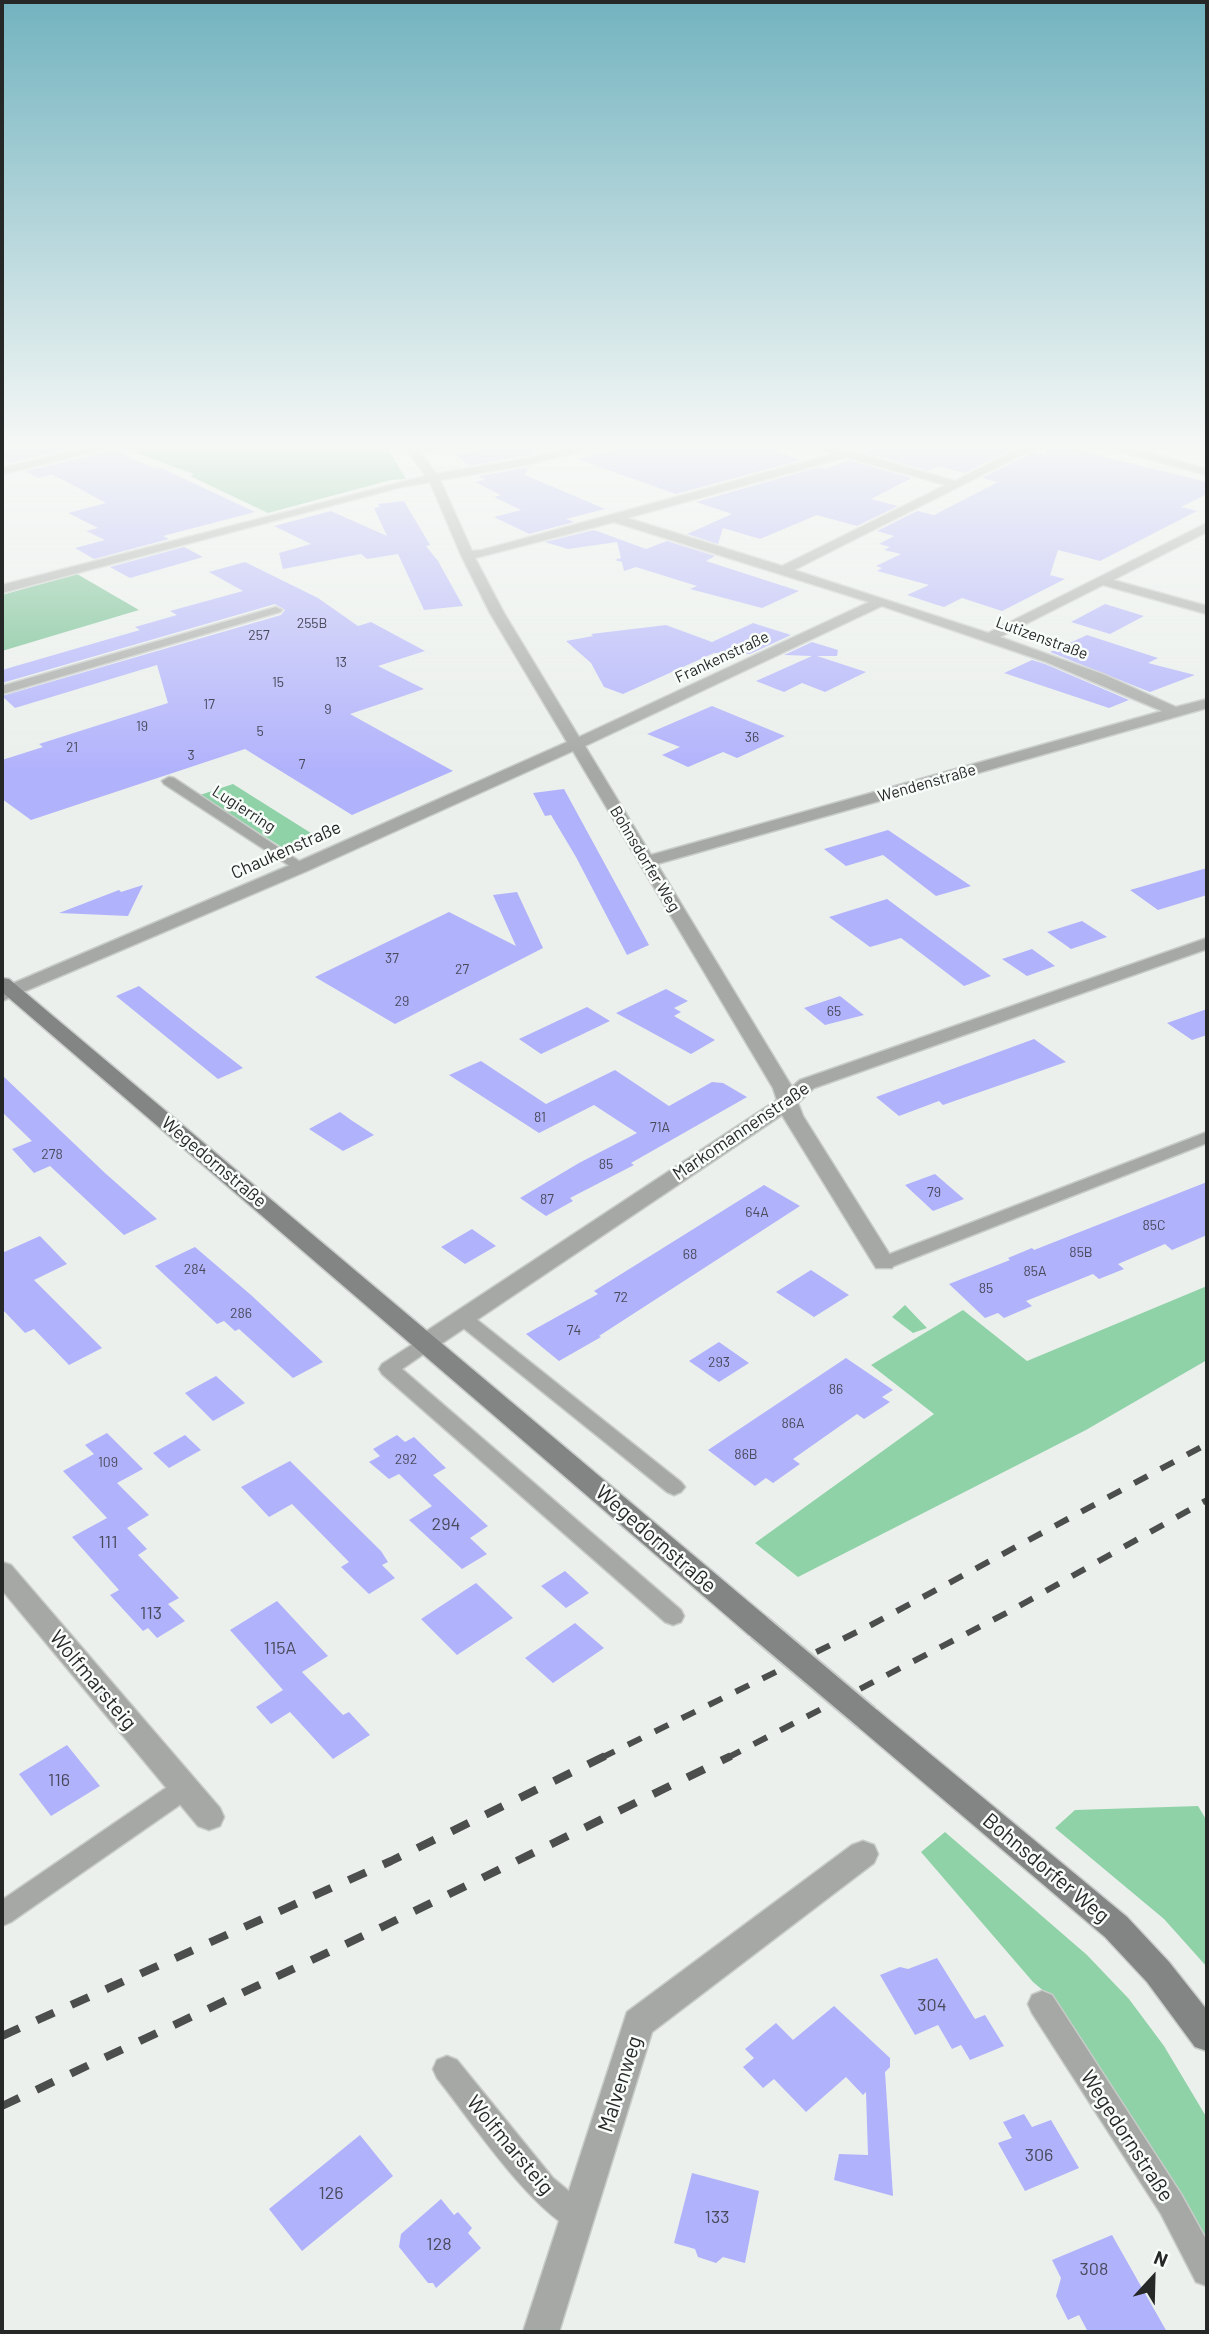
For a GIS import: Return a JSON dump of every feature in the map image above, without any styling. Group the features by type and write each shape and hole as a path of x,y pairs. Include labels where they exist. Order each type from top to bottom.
{"street":[{"path":"2,589 142,552"},
{"name":"Bohnsdorfer Weg","path":"466,552 497,612 789,1101 793,1116 884,1263"},
{"path":"467,555 491,552"},
{"name":"Lutizenstraße","path":"726,552 883,601 988,638 1111,682 1173,711"},
{"path":"785,570 822,552"},
{"path":"988,638 1159,552"},
{"path":"1104,581 1207,610"},
{"name":"Frankenstraße","path":"576,744 883,601"},
{"name":"Wendenstraße","path":"646,862 1207,702"},
{"name":"Chaukenstraße","path":"5,989 301,867 576,744"},
{"name":"Markomannenstraße","path":"427,1342 789,1101 807,1084 1207,943"},
{"name":"Wegedornstraße","path":"5,989 427,1342 867,1718"},
{"name":"Wolfmarsteig","path":"2,1572 209,1817"},
{"name":"Bohnsdorfer Weg","path":"867,1718 1116,1927 1157,1972 1207,2036"},
{"name":"Malvenweg","path":"541,2332 639,2023 863,1854"}],"lane":[{"path":"2,690 276,610"},
{"name":"Lugierring","path":"169,780 301,867"},
{"path":"884,1263 1207,1137"},
{"path":"464,1318 674,1487"},
{"path":"427,1342 389,1368 673,1616"},
{"path":"2,1914 185,1788"},
{"name":"Wegedornstraße","path":"1042,2004 1171,2204 1207,2271"},
{"name":"Wolfmarsteig","path":"447,2069 543,2188 578,2217"}],"green space":[{"path":"77,574 139,610 2,651 2,595"},
{"path":"233,784 322,840 291,853 200,795"},
{"path":"1207,1286 1207,1360 1086,1430 798,1577 755,1543 934,1414 871,1365 963,1310 1027,1361"},
{"path":"905,1305 927,1328 913,1333 892,1317"},
{"path":"1198,1806 1207,1821 1207,1967 1164,1919 1055,1828 1075,1810"},
{"path":"945,1832 1087,1955 1129,1999 1164,2046 1207,2118 1207,2243 1191,2212 1052,1998 1033,1982 921,1852"}],"building":[{"path":"82,552 121,552 94,559"},
{"path":"166,552 193,552 203,557 130,578 110,567"},
{"path":"431,552 463,606 424,610 398,554 367,559 361,554 283,569 279,553"},
{"path":"619,552 702,552 715,556 706,561 799,591 762,608 690,589 697,586 636,567 624,571 622,562 615,560 621,558"},
{"path":"892,552 1057,552 1050,575 1065,579 1002,611 962,598 944,607 907,595 929,585 877,571 882,568 876,566 901,554"},
{"path":"1065,552 1118,552 1100,561"},
{"path":"245,562 318,598 358,626 371,622 425,651 378,666 424,689 350,714 453,771 352,815 245,749 31,820 2,799 2,760 43,747 39,744 168,703 157,665 15,708 2,696 281,615 285,610 275,604 2,683 2,670 140,630 135,627 177,615 170,611 243,591 209,572"},
{"path":"1105,604 1144,616 1110,634 1071,622"},
{"path":"753,623 791,635 750,654 714,653 623,694 604,687 591,663 566,641 593,636 591,634 666,625 712,642"},
{"path":"1087,635 1158,658 1148,663 1195,675 1150,692 1050,652"},
{"path":"812,642 838,650 837,656 817,656 866,672 825,692 802,683 784,692 756,681 812,656 784,655"},
{"path":"1032,660 1129,700 1109,708 1004,673"},
{"path":"712,706 785,736 737,758 723,752 688,767 662,755 680,747 647,734"},
{"path":"564,789 649,945 627,955 576,857 551,815 545,816 533,793"},
{"path":"888,830 971,886 936,896 883,855 846,866 824,849"},
{"path":"1207,868 1207,895 1158,910 1130,890"},
{"path":"143,885 128,916 59,913 119,890 121,892"},
{"path":"517,892 543,948 395,1024 315,977 449,912 516,946 493,895"},
{"path":"887,899 991,976 964,986 901,938 870,947 829,917"},
{"path":"1082,921 1107,937 1071,949 1047,932"},
{"path":"1032,949 1055,966 1027,976 1002,959"},
{"path":"139,986 243,1068 218,1079 116,996"},
{"path":"666,989 688,1001 674,1008 681,1012 674,1016 715,1040 691,1054 616,1013"},
{"path":"840,996 864,1015 825,1025 804,1008"},
{"path":"587,1007 610,1021 541,1054 519,1039"},
{"path":"1207,1009 1207,1035 1192,1040 1167,1023"},
{"path":"1034,1039 1066,1062 943,1105 939,1101 899,1116 876,1097"},
{"path":"481,1061 546,1104 615,1070 669,1106 712,1082 723,1083 747,1097 631,1163 634,1165 570,1198 573,1201 546,1216 520,1198 637,1133 594,1105 539,1133 449,1075"},
{"path":"2,1075 157,1219 124,1235 50,1166 34,1173 12,1149 32,1141 2,1112"},
{"path":"340,1112 374,1135 343,1151 309,1129"},
{"path":"935,1174 964,1199 933,1211 905,1185"},
{"path":"1207,1182 1207,1235 1172,1250 1165,1244 1118,1264 1124,1269 1099,1279 1093,1274 1026,1301 1032,1306 1004,1318 998,1313 985,1318 949,1284 1010,1260 1008,1258 1032,1248 1034,1250"},
{"path":"764,1185 800,1206 599,1336 601,1337 559,1361 526,1334 598,1294 594,1291"},
{"path":"472,1229 496,1246 465,1264 441,1247"},
{"path":"40,1236 67,1264 34,1280 102,1348 69,1365 34,1329 25,1333 2,1309 2,1253"},
{"path":"195,1247 323,1362 293,1378 239,1329 235,1331 224,1321 217,1324 155,1266"},
{"path":"811,1270 849,1295 814,1317 776,1292"},
{"path":"719,1342 749,1363 719,1382 689,1361"},
{"path":"846,1358 893,1390 882,1397 890,1402 864,1419 857,1414 793,1459 800,1464 773,1483 766,1478 755,1486 708,1450"},
{"path":"216,1376 245,1403 213,1421 185,1393"},
{"path":"107,1433 143,1469 117,1483 149,1515 127,1528 147,1549 138,1555 179,1598 168,1604 185,1621 157,1638 148,1628 143,1631 110,1595 119,1590 72,1537 107,1518 63,1471 94,1454 85,1445"},
{"path":"185,1435 201,1450 169,1468 153,1453"},
{"path":"397,1435 405,1442 414,1437 446,1468 433,1475 488,1526 470,1538 487,1554 462,1569 409,1520 432,1506 399,1474 389,1479 369,1462 380,1456 373,1449"},
{"path":"290,1461 381,1551 388,1562 382,1565 395,1578 369,1594 341,1567 349,1562 292,1504 269,1517 241,1487"},
{"path":"565,1571 589,1593 566,1608 541,1586"},
{"path":"476,1583 513,1618 457,1655 421,1619"},
{"path":"277,1601 328,1656 302,1672 343,1715 349,1712 370,1735 333,1759 290,1712 271,1724 256,1707 283,1690 230,1630"},
{"path":"575,1623 604,1648 553,1683 525,1658"},
{"path":"67,1745 100,1786 51,1816 19,1774"},
{"path":"937,1958 975,2019 985,2015 1004,2046 970,2060 961,2045 952,2049 938,2025 915,2035 880,1975 900,1967 908,1969"},
{"path":"834,2006 890,2058 890,2067 885,2072 893,2196 834,2180 839,2154 868,2155 866,2092 863,2095 846,2077 806,2112 774,2079 763,2088 743,2067 754,2058 745,2049 776,2023 793,2040"},
{"path":"1024,2114 1032,2127 1051,2120 1079,2168 1025,2191 998,2143 1012,2138 1003,2122"},
{"path":"360,2135 393,2176 302,2251 269,2209"},
{"path":"692,2173 759,2191 745,2263 723,2257 716,2263 698,2257 695,2249 674,2243"},
{"path":"441,2199 454,2215 458,2212 472,2228 468,2233 481,2248 436,2288 433,2283 428,2283 399,2247 401,2234"},
{"path":"1112,2235 1167,2332 1088,2332 1079,2315 1068,2320 1056,2296 1061,2278 1052,2260"}],"railway":[{"path":"601,1758 871,1625 1207,1444"},
{"path":"728,1757 1012,1610 1207,1500"},
{"path":"2,2036 391,1861 605,1756"},
{"path":"2,2106 384,1926 728,1757"}]}
